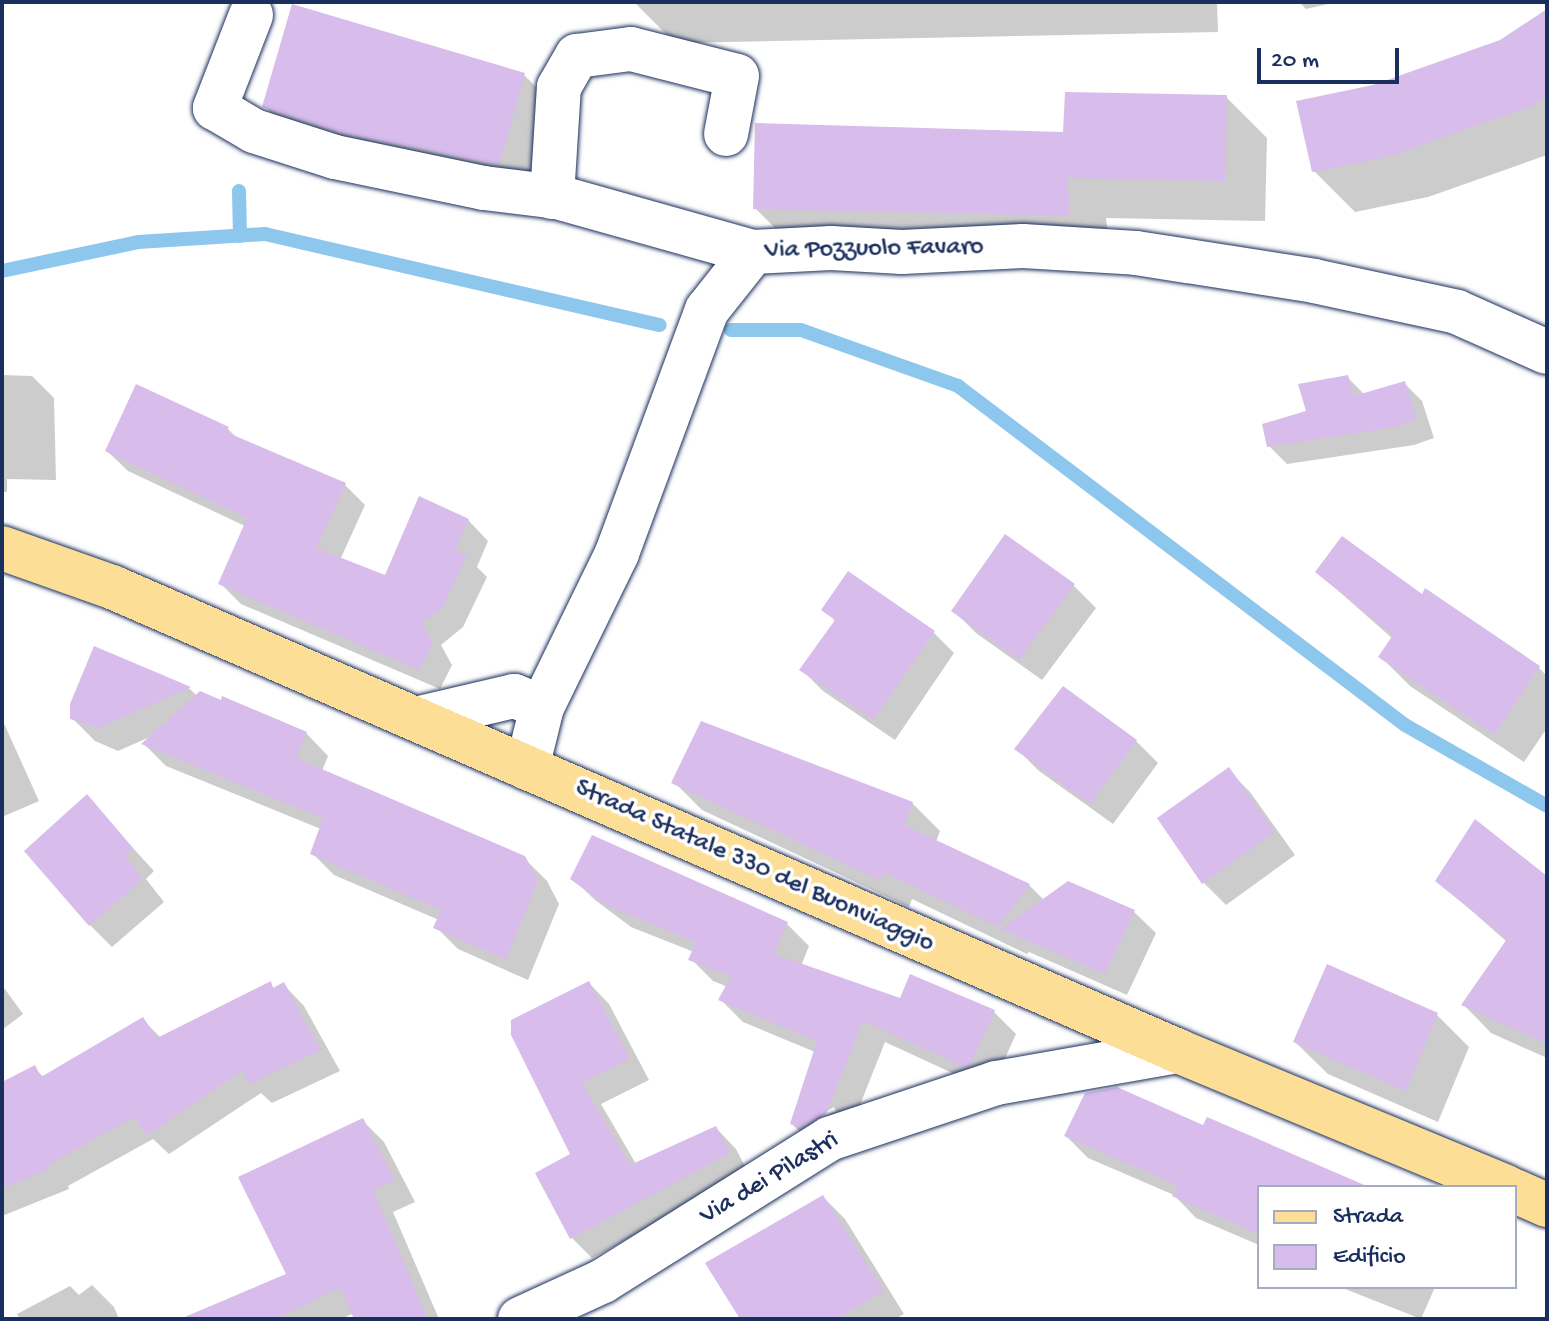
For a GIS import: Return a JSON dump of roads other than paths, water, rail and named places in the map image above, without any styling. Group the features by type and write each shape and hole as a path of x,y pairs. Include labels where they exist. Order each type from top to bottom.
{"main road":[{"name":"Strada Statale 330 del Buonviaggio","path":"2,548 112,587 1178,1051 1501,1185"},
{"path":"1517,1192 1547,1205"}],"street":[{"path":"251,15 215,108 254,131 335,157 484,188 552,197 753,252"},
{"path":"552,197 559,87 577,56 631,49 737,76 726,134"},
{"name":"Via Pozzuolo Favaro","path":"527,768 542,707 617,553 707,310 753,252 831,248 902,252 1023,246 1136,253 1314,281 1457,312 1547,352"},
{"path":"416,719 514,696 542,707"},
{"name":"Via dei Pilastri","path":"520,1319 603,1281 829,1139 996,1083 1178,1051"}],"waterway":[{"path":"239,191 240,236"},
{"path":"2,271 138,242 265,234 660,325"},
{"path":"731,330 801,330 958,386 1405,725 1547,806"}]}
